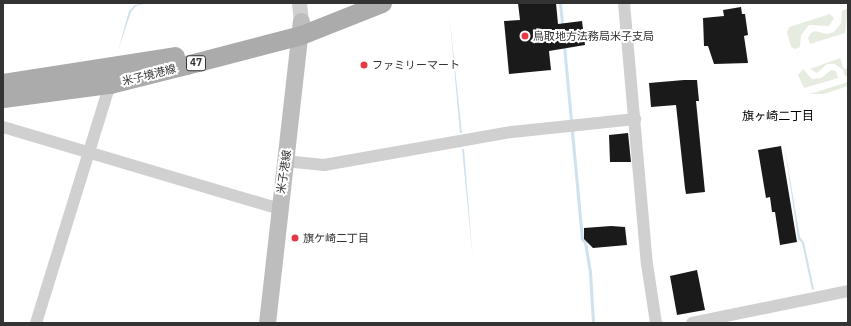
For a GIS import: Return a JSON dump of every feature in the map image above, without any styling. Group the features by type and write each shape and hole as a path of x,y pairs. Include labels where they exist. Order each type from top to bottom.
{"main road":[{"name":"米子境港線","path":"3,98 110,84 352,3"},
{"name":"米子境港線","path":"3,83 166,58 301,20 382,3"},
{"name":"米子港線","path":"267,323 301,20"}],"street":[{"path":"624,3 647,264 656,323"},
{"path":"36,323 110,84"},
{"path":"285,161 324,164 512,132 635,119"},
{"path":"3,127 279,208"},
{"path":"692,323 848,291"}],"shaded area":[{"path":"848,8 845,33 810,44 808,38 811,33 815,31 827,34 834,32 841,23 842,11"},
{"path":"830,14 834,18 829,26 809,25 801,35 800,47 795,49 791,47 787,32 789,27"},
{"path":"840,58 844,69 848,68 848,75 845,76 843,70 835,64 827,64 817,73 810,69"},
{"path":"803,69 812,79 821,78 831,70 836,71 838,78 804,88 798,75"},
{"path":"848,82 848,86 824,94 810,94"}],"water":[{"path":"147,3 136,6 131,12 118,51 129,11 135,5"},
{"path":"559,3 562,3 584,239 587,242 592,272 595,323 592,323 589,273 584,243 581,240"},
{"path":"449,12 462,133 460,133"},
{"path":"784,143 800,237 804,242 814,289 812,290 802,243 798,239"},
{"path":"462,149 464,149 473,261"}],"building":[{"path":"518,3 556,3 558,24 582,21 585,45 549,51 551,70 509,74 504,21 520,20"},
{"path":"741,7 742,14 745,14 748,35 744,36 748,63 714,64 708,46 704,46 703,18 724,16 723,10"},
{"path":"697,80 699,101 696,101 705,192 686,194 676,105 651,107 649,83"},
{"path":"628,133 631,162 610,162 609,135"},
{"path":"781,146 797,242 780,245 775,212 772,212 770,197 766,198 758,150"},
{"path":"611,226 625,227 627,245 593,248 584,239 584,228"},
{"path":"697,270 705,310 677,315 670,276"}],"place":[{"name":"鳥取地方法務局米子支局","path":"525,36"},
{"name":"ファミリーマート","path":"364,65"},
{"name":"旗ケ崎二丁目","path":"295,238"}],"district":[{"name":"旗ヶ崎二丁目","path":"778,116"}]}
